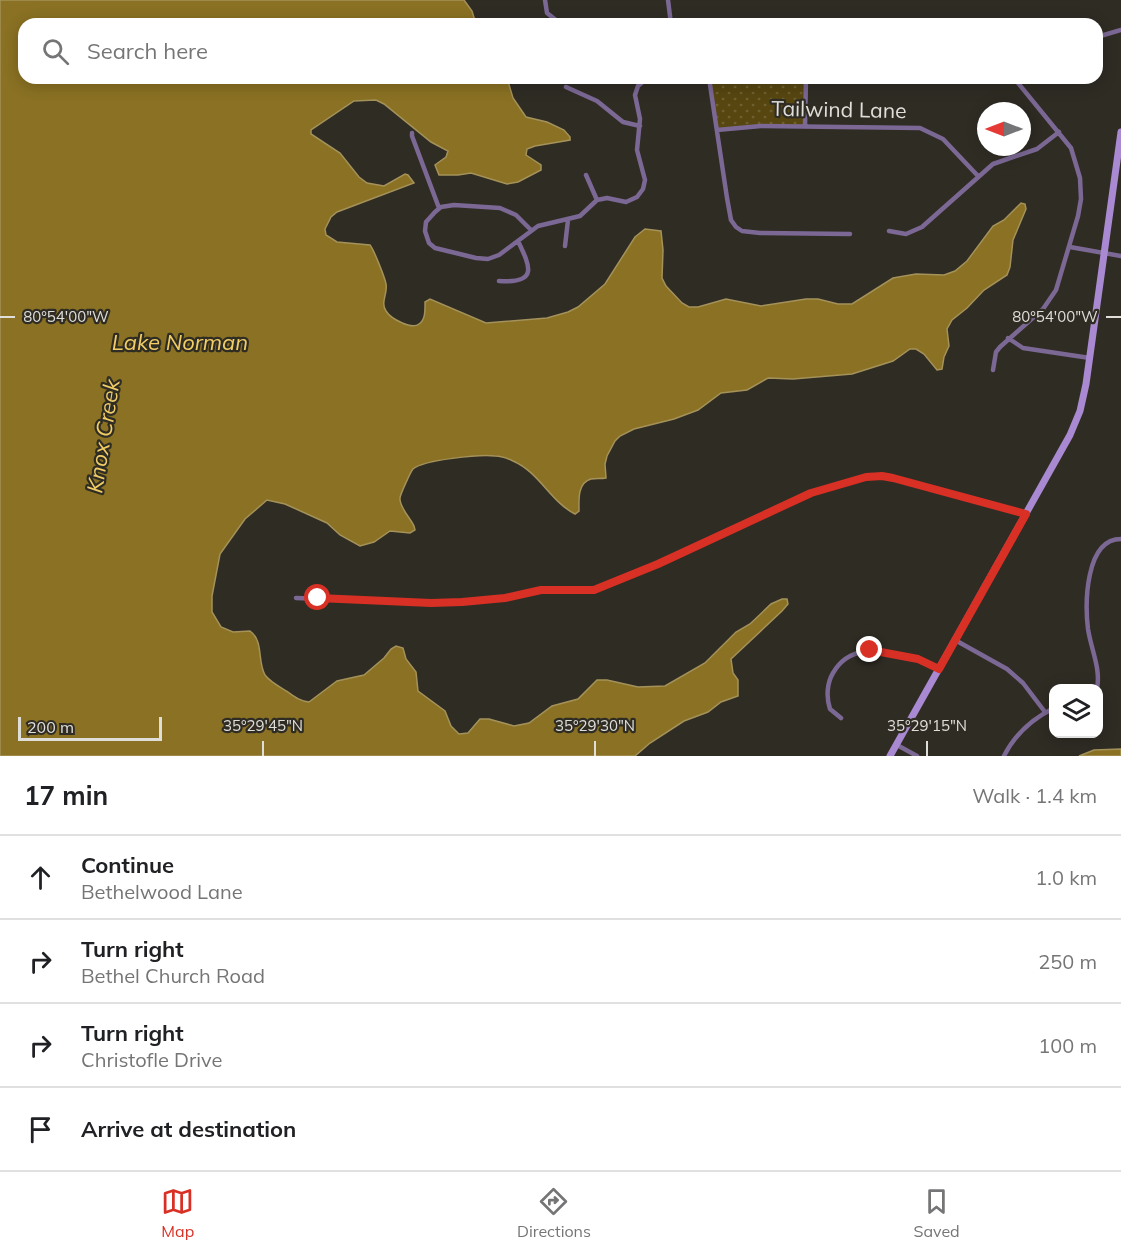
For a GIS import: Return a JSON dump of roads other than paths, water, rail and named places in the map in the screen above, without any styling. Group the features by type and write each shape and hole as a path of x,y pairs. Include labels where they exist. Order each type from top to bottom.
{"street":[{"path":"544,0 547,13 553,18"},
{"path":"668,0 670,18"},
{"path":"1103,35 1121,30"},
{"path":"531,230 516,215 501,208 454,205 439,208 425,226 427,240 435,248 488,259 499,255 531,230 544,223 580,216 597,200 607,198 626,202 637,197 643,189 644,177 637,145 640,119 635,93 640,84"},
{"path":"710,84 731,220 739,230 760,234 850,234"},
{"path":"805,126 806,84"},
{"path":"993,370 996,352 1008,338 1037,314 1051,297 1059,282 1080,207 1081,189 1075,157 1059,132 1019,84"},
{"path":"566,87 597,101 623,122 640,126"},
{"name":"Tailwind Lane","path":"717,130 749,126 913,127 927,130 943,139 978,176"},
{"path":"889,231 906,234 922,227 998,161 1041,146 1059,132"},
{"path":"890,756 1076,421 1083,399 1090,358 1121,132"},
{"path":"412,133 411,136 439,208"},
{"path":"586,174 597,200"},
{"path":"565,246 568,220"},
{"path":"499,281 522,278 529,272 530,266 518,241"},
{"path":"1070,247 1121,256"},
{"path":"1008,338 1023,348 1090,358"},
{"path":"296,598 431,603 505,598 541,590 594,590 625,579 712,540 790,502 838,484 873,476 893,478 1026,514"},
{"path":"1097,684 1098,673 1087,617 1090,576 1093,563 1102,548 1111,540 1121,539"},
{"path":"955,640 1007,669 1023,683 1044,712"},
{"path":"842,718 830,709 828,689 834,671 849,656 861,651 879,651 918,659 939,669"},
{"path":"1004,756 1018,734 1049,710"},
{"path":"897,745 917,756"}],"water":[{"name":"Lake Norman","path":"0,0 464,0 474,18 18,18 18,84 509,84 513,98 526,117 547,122 564,130 570,137 570,140 527,149 526,155 541,165 541,170 518,182 507,184 471,173 439,175 435,165 446,157 448,151 431,142 376,100 354,101 311,130 311,134 340,153 359,177 367,183 384,186 405,174 414,183 337,212 331,217 325,229 326,235 337,242 370,245 386,284 384,308 397,320 412,326 419,324 423,319 425,302 430,299 486,323 547,318 568,312 578,307 605,284 635,237 645,229 661,231 662,278 666,286 689,307 698,307 726,299 761,306 806,299 852,304 893,278 916,274 944,275 955,271 967,261 993,226 1004,220 1021,203 1025,204 1026,209 1013,240 1007,275 984,290 952,320 947,329 949,346 942,369 937,370 924,354 916,349 910,349 893,361 852,374 793,379 768,378 747,390 721,393 698,410 634,429 620,436 607,456 606,478 591,479 583,484 579,511 575,514 559,502 530,472 513,461 497,456 466,457 440,460 413,469 400,498 403,509 414,526 415,530 410,533 390,531 374,542 360,546 340,535 327,523 285,504 267,500 245,519 220,554 212,596 212,612 221,627 233,632 250,631 254,635 259,646 263,670 272,682 303,701 309,702 337,681 364,675 396,646 403,648 406,659 416,672 418,691 445,711 451,726 459,734 468,733 480,719 489,719 514,726 529,723 552,706 578,699 597,680 638,687 665,686 705,663 736,632 750,624 771,604 787,599 788,604 782,611 731,659 733,673 738,680 738,696 721,702 708,712 684,721 650,743 635,756 0,756"},
{"path":"1121,749 1121,756 1079,756 1094,750"}],"water label":[{"name":"Knox Creek","path":"103,436"}]}
